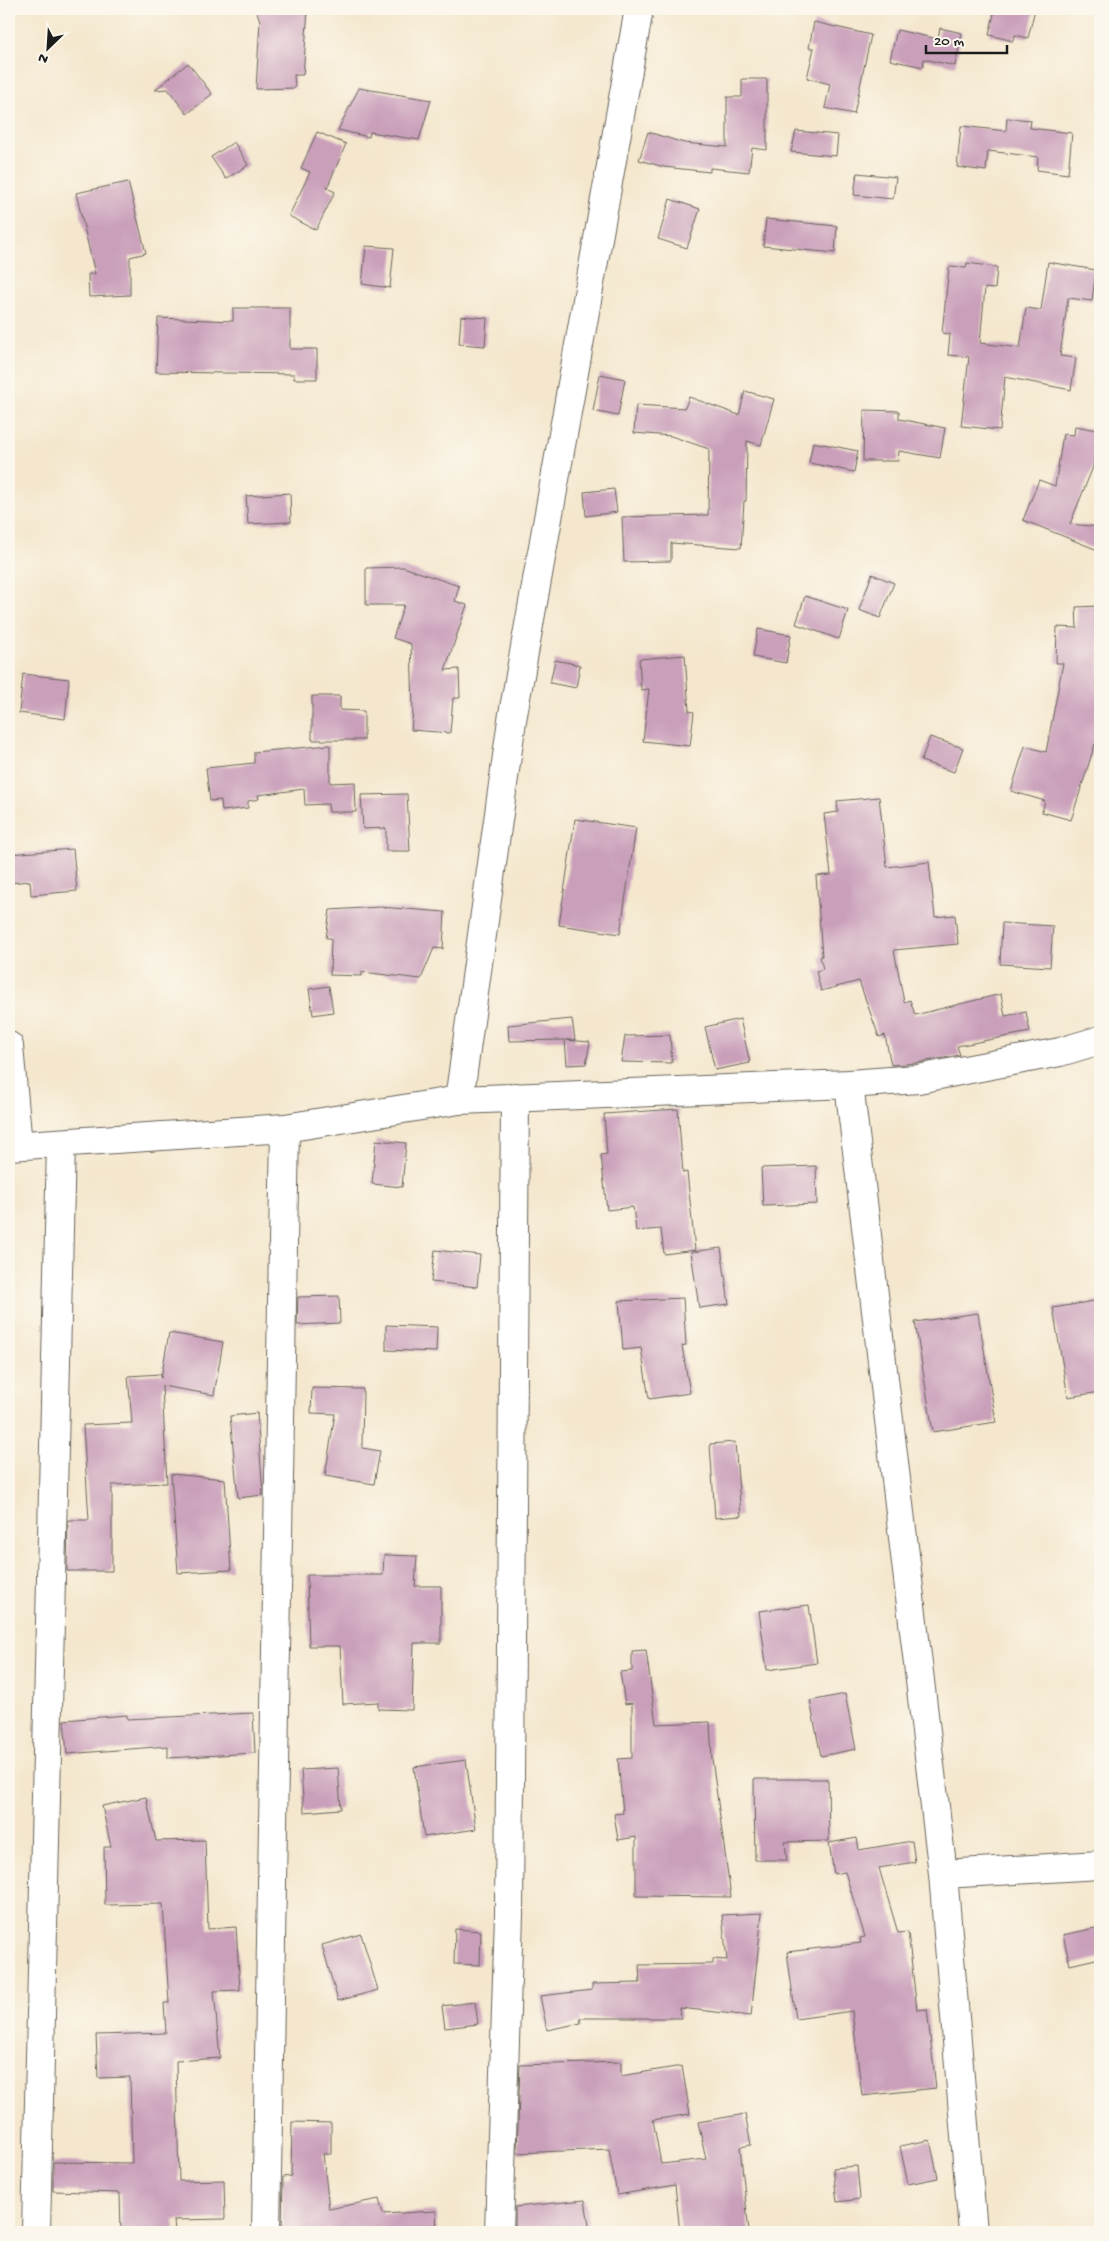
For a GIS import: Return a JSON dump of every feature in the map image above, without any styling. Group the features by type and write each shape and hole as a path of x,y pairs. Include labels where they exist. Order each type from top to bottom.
{"street":[{"path":"459,1100 512,720 639,9"},
{"path":"9,1046 13,1145 285,1128 459,1100 849,1084 918,1079 1060,1052 1100,1040"},
{"path":"849,1084 943,1874 973,2232"},
{"path":"499,2232 510,1914 515,1097"},
{"path":"266,2232 285,1128"},
{"path":"36,2232 61,1143"},
{"path":"943,1874 1100,1865"}],"building":[{"path":"256,9 308,9 303,75 294,75 295,88 256,89 260,21"},
{"path":"995,9 1035,9 1028,38 1015,35 1013,41 989,35"},
{"path":"814,22 871,35 854,114 825,108 830,84 807,78 814,48 809,48"},
{"path":"940,28 962,33 955,66 924,59 923,67 890,60 897,30 938,39"},
{"path":"188,63 212,94 187,114 168,89 155,90"},
{"path":"742,79 767,79 767,150 752,148 749,172 710,168 710,172 664,167 639,160 648,132 684,143 727,147 727,97 742,97"},
{"path":"359,88 431,100 419,140 370,132 369,137 338,130"},
{"path":"1007,118 1031,120 1030,128 1072,133 1068,174 1037,170 1038,157 988,151 986,171 957,167 961,126 1006,131"},
{"path":"796,131 838,135 836,156 791,152"},
{"path":"317,132 346,144 327,188 335,192 316,230 289,216 310,172 301,168"},
{"path":"234,142 248,165 226,179 211,157"},
{"path":"857,173 896,177 893,199 854,195"},
{"path":"128,182 146,253 130,257 130,295 89,297 88,274 95,274 76,193"},
{"path":"670,199 700,209 687,248 658,239"},
{"path":"766,219 837,226 835,253 763,246"},
{"path":"366,246 394,248 390,288 362,284"},
{"path":"1048,262 1096,270 1092,301 1068,298 1060,356 1076,358 1071,390 1005,377 1000,430 961,426 969,357 948,355 950,334 942,333 949,267 966,268 967,263 997,267 995,289 985,288 980,343 1020,348 1026,308 1041,310"},
{"path":"233,308 290,308 290,349 317,349 317,379 294,379 294,374 156,372 158,318 233,321"},
{"path":"461,316 487,318 485,346 459,344"},
{"path":"600,374 625,379 618,416 593,411"},
{"path":"745,391 774,399 761,445 747,441 746,501 744,501 741,548 671,543 671,561 624,562 622,517 708,515 709,449 671,436 634,433 636,405 685,408 689,397 739,415"},
{"path":"864,410 899,411 899,419 945,428 940,458 899,451 898,461 863,461"},
{"path":"1075,426 1098,430 1093,467 1070,524 1100,527 1100,551 1023,520 1039,480 1055,486 1063,434 1074,435"},
{"path":"813,442 858,451 854,472 809,463"},
{"path":"614,489 617,512 586,516 584,492"},
{"path":"290,493 291,522 248,524 246,496"},
{"path":"403,567 459,586 455,601 467,605 445,670 459,669 460,698 453,698 450,733 411,730 413,710 411,644 393,638 404,605 366,605 366,568"},
{"path":"872,574 894,583 880,618 859,610"},
{"path":"805,596 848,610 839,639 796,624"},
{"path":"1099,606 1100,745 1095,744 1071,820 1042,812 1045,801 1011,791 1025,746 1046,752 1063,663 1056,663 1057,627 1077,628 1076,607"},
{"path":"758,629 791,635 786,663 753,657"},
{"path":"685,655 689,711 694,712 690,746 643,741 649,689 641,690 639,659"},
{"path":"555,660 580,665 576,688 550,683"},
{"path":"23,674 69,679 65,719 19,713"},
{"path":"312,696 340,696 340,710 364,711 364,740 312,740"},
{"path":"930,737 963,748 954,772 921,761"},
{"path":"330,745 330,783 355,782 356,812 329,812 328,804 305,805 304,789 258,795 259,799 248,801 248,808 222,811 221,800 210,801 206,768 254,763 254,752"},
{"path":"407,794 410,851 386,851 386,828 363,829 361,795"},
{"path":"879,797 887,867 929,862 935,917 955,915 958,944 894,950 904,1002 910,1000 915,1015 1001,994 1005,1016 1026,1012 1030,1032 957,1046 960,1055 916,1063 891,1065 885,1035 879,1037 859,981 821,991 816,971 823,969 820,957 822,956 816,876 831,875 824,814 838,812 837,801"},
{"path":"575,819 636,828 620,934 559,925"},
{"path":"73,849 77,891 31,895 30,881 9,883 9,854"},
{"path":"379,907 445,912 443,949 434,948 421,979 362,972 362,976 330,975 331,938 326,938 330,910"},
{"path":"1002,923 1053,926 1050,967 1000,964"},
{"path":"329,986 333,1012 313,1015 309,989"},
{"path":"572,1019 575,1040 566,1040 590,1042 586,1064 567,1065 565,1040 509,1041 508,1025"},
{"path":"740,1019 750,1063 715,1070 705,1027"},
{"path":"670,1035 672,1063 621,1062 625,1036"},
{"path":"678,1109 683,1173 687,1172 695,1250 664,1254 661,1229 636,1231 633,1207 607,1210 601,1155 607,1154 604,1114"},
{"path":"376,1140 406,1143 402,1187 372,1184"},
{"path":"816,1166 817,1204 763,1206 761,1168"},
{"path":"721,1248 729,1304 699,1308 691,1252"},
{"path":"435,1250 480,1255 477,1287 431,1282"},
{"path":"339,1296 340,1323 297,1325 298,1297"},
{"path":"683,1298 686,1345 682,1346 690,1393 649,1399 641,1348 623,1350 619,1301"},
{"path":"1100,1300 1100,1392 1068,1397 1053,1308"},
{"path":"978,1313 996,1422 933,1432 915,1322"},
{"path":"386,1325 437,1327 436,1352 386,1350"},
{"path":"169,1333 223,1342 214,1395 162,1386 167,1483 112,1485 112,1571 67,1571 68,1520 89,1520 83,1425 132,1423 128,1376 161,1374 161,1378"},
{"path":"312,1388 363,1389 362,1448 380,1451 374,1484 325,1476 335,1414 311,1413"},
{"path":"257,1413 263,1495 238,1498 230,1416"},
{"path":"735,1442 741,1516 715,1518 710,1444"},
{"path":"171,1474 225,1479 231,1570 178,1573"},
{"path":"384,1555 417,1556 415,1586 441,1586 441,1643 414,1643 412,1710 378,1709 378,1702 343,1704 340,1646 309,1646 307,1575 383,1575"},
{"path":"809,1605 817,1663 767,1670 759,1611"},
{"path":"646,1650 656,1724 710,1722 712,1759 731,1897 636,1896 636,1837 618,1840 614,1814 623,1813 618,1759 632,1758 632,1703 625,1704 620,1672 632,1671 632,1651"},
{"path":"845,1694 856,1749 821,1756 810,1701"},
{"path":"253,1713 255,1753 168,1758 168,1746 67,1754 64,1720 127,1715 127,1719"},
{"path":"466,1760 476,1829 424,1837 414,1767"},
{"path":"338,1768 341,1809 304,1812 301,1770"},
{"path":"754,1779 828,1779 829,1841 785,1842 787,1860 755,1860"},
{"path":"146,1797 156,1841 205,1840 208,1929 236,1927 240,1990 214,1991 220,2058 176,2061 179,2181 224,2180 225,2219 174,2220 175,2232 121,2232 120,2193 53,2191 53,2162 132,2163 130,2077 98,2078 96,2035 166,2033 164,2003 169,2003 163,1904 105,1905 104,1847 111,1847 102,1806"},
{"path":"857,1838 859,1850 912,1841 915,1862 879,1868 898,1933 908,1932 917,2010 927,2009 936,2088 862,2096 852,2011 796,2019 787,1952 861,1943 860,1938 865,1937 845,1872 834,1874 829,1843"},
{"path":"762,1913 751,2016 680,2008 681,2018 580,2018 581,2023 547,2030 540,1996 592,1990 592,1984 640,1983 639,1965 713,1964 713,1959 727,1960 722,1915"},
{"path":"1100,1927 1100,1958 1070,1965 1063,1935"},
{"path":"455,1929 481,1931 480,1965 454,1964"},
{"path":"361,1934 378,1990 338,2001 322,1945"},
{"path":"475,2002 478,2024 445,2028 442,2006"},
{"path":"621,2062 621,2076 682,2066 690,2114 653,2120 661,2164 706,2159 698,2122 745,2114 751,2145 740,2147 749,2232 680,2232 675,2185 617,2195 609,2149 517,2153 520,2065"},
{"path":"292,2122 331,2123 331,2154 323,2154 329,2209 379,2199 383,2214 436,2211 437,2232 282,2232 283,2177 291,2176"},
{"path":"930,2140 938,2178 908,2184 900,2146"},
{"path":"857,2166 860,2199 837,2202 833,2168"},
{"path":"585,2200 590,2232 515,2232 515,2207"}]}
